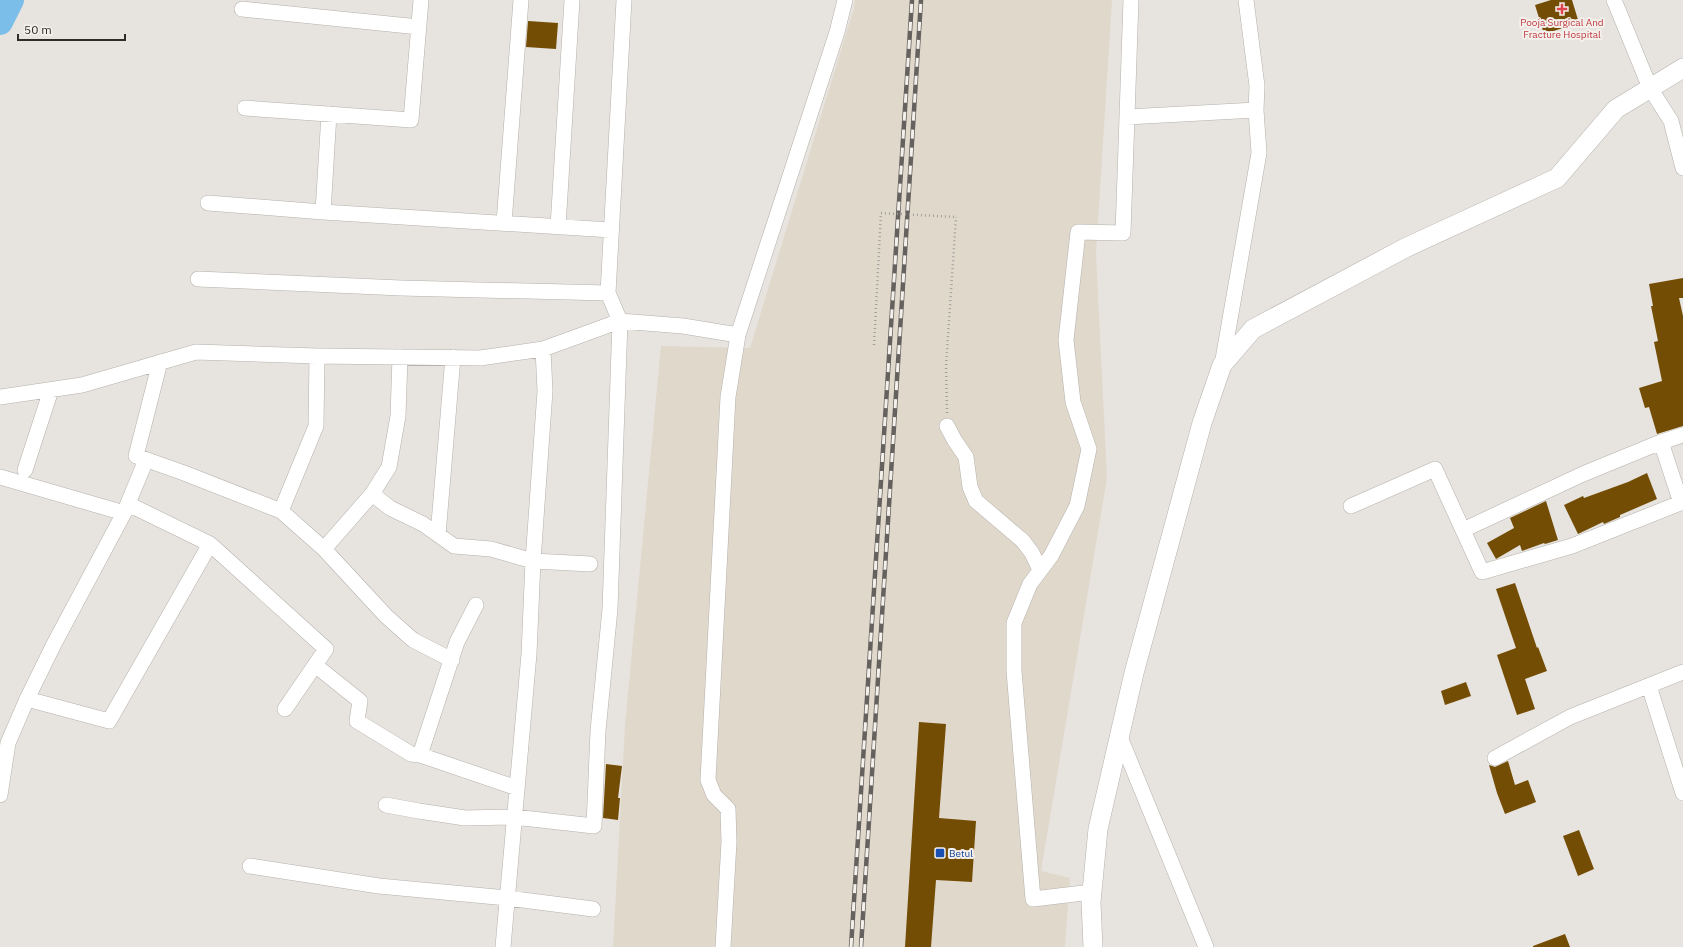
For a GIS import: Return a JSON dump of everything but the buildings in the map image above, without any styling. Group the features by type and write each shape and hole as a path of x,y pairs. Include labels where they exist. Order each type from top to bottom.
{"main road":[{"path":"1093,947 1092,892 1098,829 1134,673 1200,430 1222,365 1253,329 1404,248 1557,178 1616,109 1683,68"}],"street":[{"path":"245,108 411,120 421,0"},
{"path":"504,223 521,0"},
{"path":"558,226 572,0"},
{"path":"386,805 465,818 514,817 594,826 598,731 610,609 620,321 608,293 624,0"},
{"path":"723,947 729,842 728,809 714,795 708,780 728,397 738,335 827,62 845,0"},
{"path":"1092,892 1033,899 1014,671 1014,623 1030,584 1051,556 1077,506 1089,449 1073,402 1066,340 1078,232 1123,233 1131,0"},
{"path":"1222,365 1259,153 1256,110 1257,86 1246,0"},
{"path":"1614,0 1650,88 1671,121 1683,168"},
{"path":"242,9 419,27"},
{"path":"1127,117 1256,110"},
{"path":"323,212 329,114"},
{"path":"208,203 323,212 611,230"},
{"path":"198,279 402,288 608,293"},
{"path":"0,397 82,385 196,352 317,356 480,358 543,349 620,321 683,326 738,335"},
{"path":"503,947 529,654 533,561 545,391 543,349"},
{"path":"282,511 316,426 317,356"},
{"path":"324,549 372,494 388,467 398,416 400,357"},
{"path":"438,535 453,357"},
{"path":"160,362 136,456 282,511 324,549 386,616 413,640 452,660"},
{"path":"25,470 51,390"},
{"path":"947,426 954,441 966,457 970,487 976,501 1023,541 1032,553 1040,570"},
{"path":"1463,530 1583,474 1683,434"},
{"path":"1351,506 1435,469 1482,572 1572,546 1682,502 1661,442"},
{"path":"0,795 8,744 27,699 54,644 126,509 146,460"},
{"path":"0,477 126,509 210,544 326,649 285,709"},
{"path":"372,494 390,508 423,524 454,546 491,549 533,561 590,564"},
{"path":"27,699 109,721 210,544"},
{"path":"420,756 457,642 476,605"},
{"path":"315,665 360,701 356,720 411,754 517,788"},
{"path":"1495,758 1570,717 1683,672"},
{"path":"1648,686 1683,793"},
{"path":"1120,737 1206,947"},
{"path":"250,866 379,886 507,898 593,909"}],"path":[{"path":"874,345 881,213 956,217 946,366 947,426"}],"shaded area":[{"path":"855,0 1112,0 1096,253 1107,478 1041,871 1070,878 1065,947 613,947 625,725 661,346 750,348 854,8"}],"waterway":[{"path":"0,22 11,0"}],"railway":[{"path":"851,947 912,0"},
{"path":"861,947 921,0"}],"place":[{"name":"Pooja Surgical And Fracture Hospital","path":"1562,9"},
{"name":"Betul","path":"940,853"}]}
